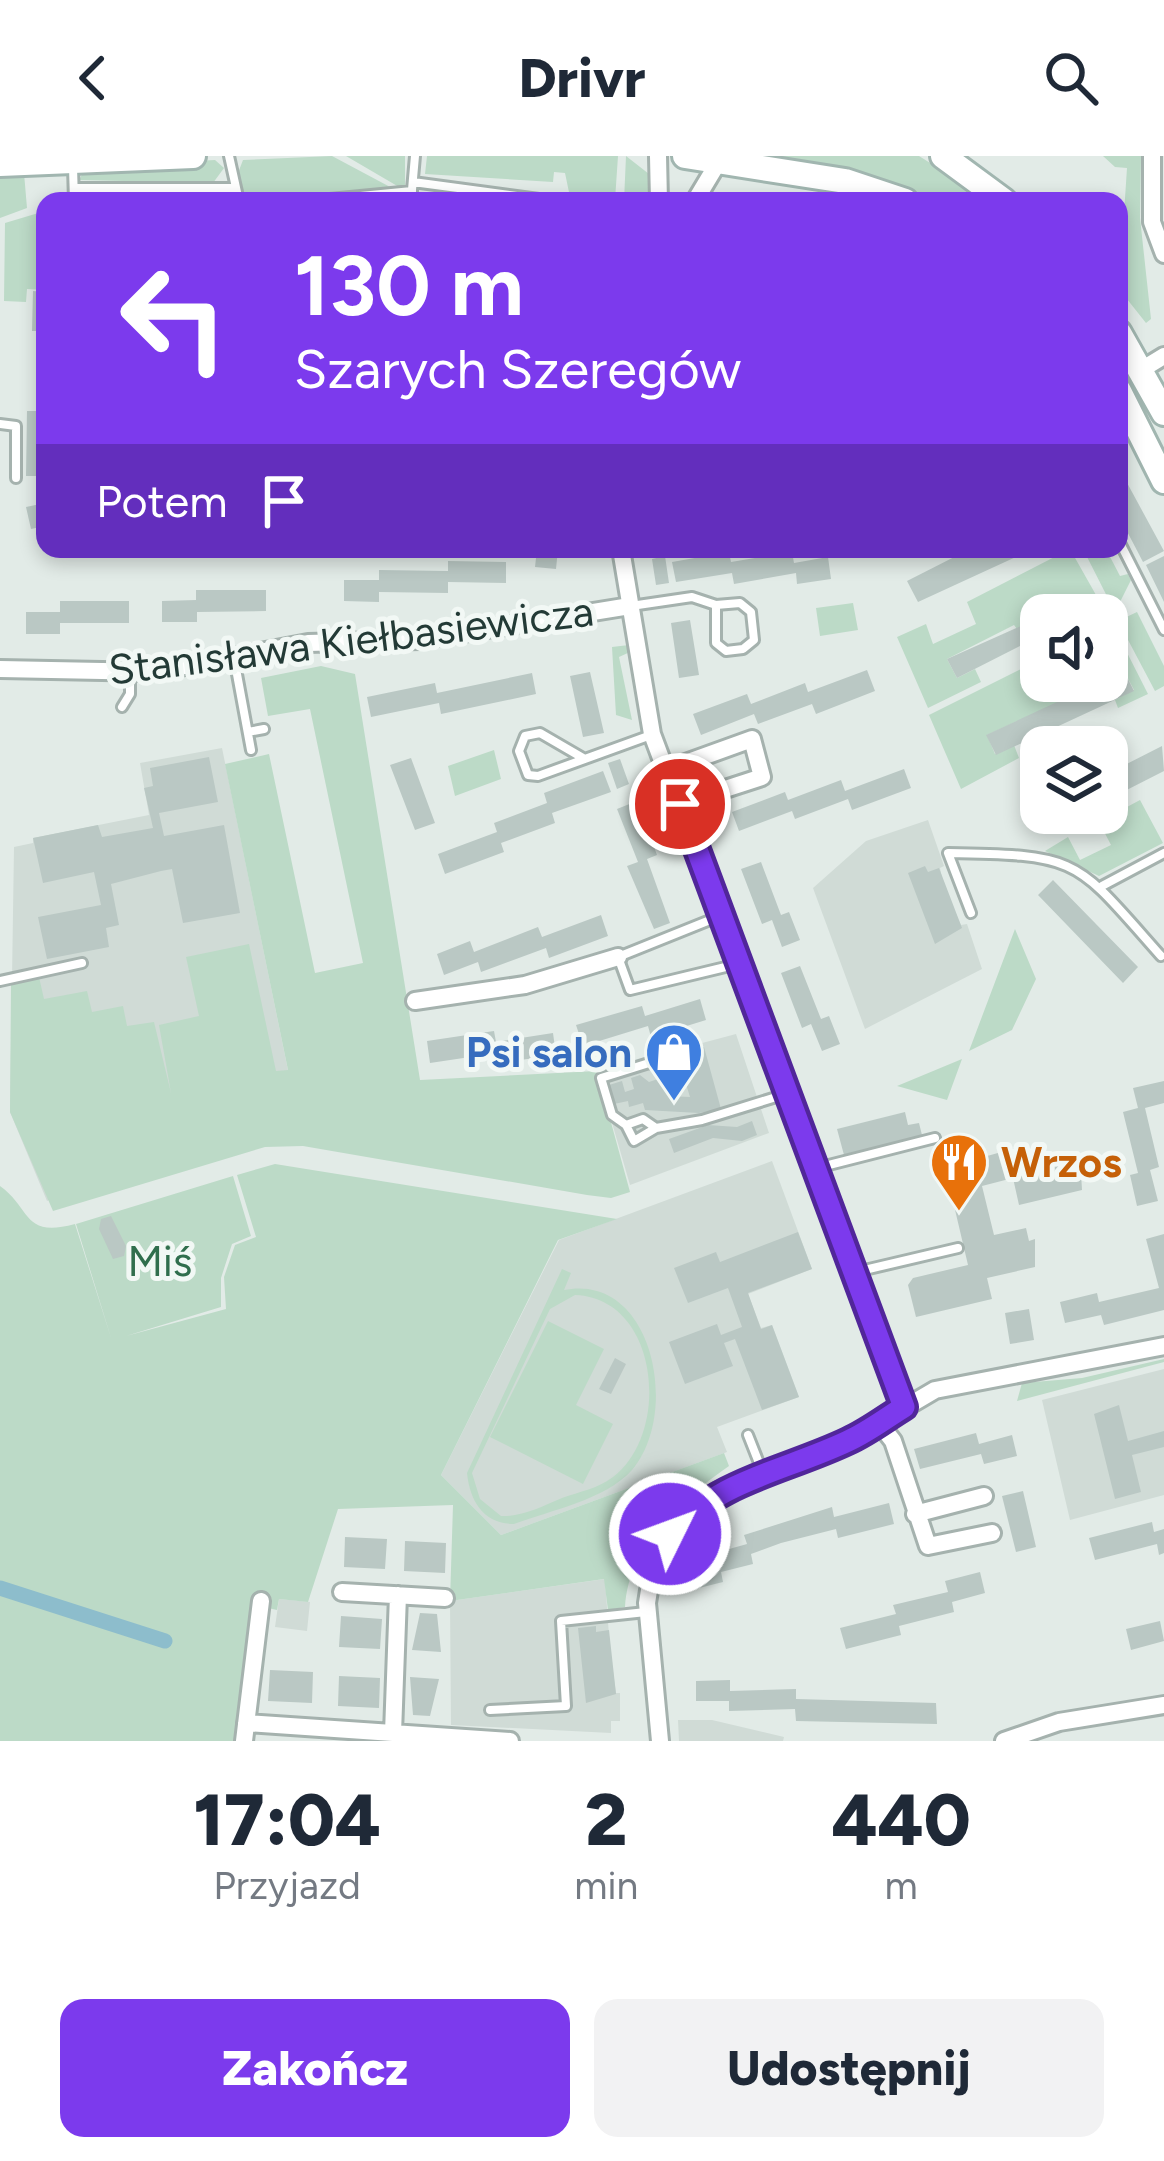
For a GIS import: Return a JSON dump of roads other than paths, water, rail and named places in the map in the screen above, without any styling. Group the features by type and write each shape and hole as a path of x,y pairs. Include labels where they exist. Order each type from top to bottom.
{"street":[{"path":"0,164 194,156"},
{"path":"658,156 659,192"},
{"path":"685,156 845,181 878,192"},
{"path":"943,156 992,192"},
{"path":"1152,156 1152,222 1164,254"},
{"path":"700,192 720,159"},
{"path":"1128,347 1151,380 1164,412"},
{"path":"1151,380 1164,356"},
{"path":"1128,420 1164,481"},
{"path":"622,558 652,734 904,1407"},
{"name":"Stanisława Kiełbasiewicza","path":"0,669 130,671 308,643 420,640 630,606"},
{"path":"667,770 752,739 762,777 680,804"},
{"path":"415,1001 525,985 618,957"},
{"path":"660,1741 647,1612 652,1565 670,1534 694,1507 850,1440 940,1389 1164,1346"},
{"path":"879,1423 893,1442 928,1546 992,1533"},
{"path":"915,1514 984,1496"},
{"path":"342,1592 445,1598"},
{"path":"393,1733 398,1595"},
{"path":"261,1601 245,1732 393,1733 510,1741"},
{"path":"1004,1741 1058,1722 1164,1705"}],"lane":[{"path":"229,156 237,192"},
{"path":"412,191 415,156"},
{"path":"63,159 74,192"},
{"path":"74,188 236,188"},
{"path":"0,424 16,426 16,478"},
{"path":"1127,558 1164,630"},
{"path":"630,606 692,596 716,605 740,603 751,612 754,640 743,649 726,651 716,643 716,605"},
{"path":"234,656 251,750"},
{"path":"122,707 130,694 130,671"},
{"path":"248,732 264,729"},
{"path":"583,758 540,733 525,736 519,751 528,775 553,772 652,734"},
{"path":"971,913 948,854 1062,861 1102,886 1161,956"},
{"path":"1102,886 1164,854"},
{"path":"721,916 618,957 630,990 739,963"},
{"path":"0,981 82,963"},
{"path":"672,1086 665,1066 649,1064 601,1078 612,1115 626,1125 634,1141 656,1128 702,1120 788,1093"},
{"path":"626,1125 643,1119 656,1128"},
{"path":"816,1169 934,1138"},
{"path":"855,1273 958,1248"},
{"path":"748,1435 764,1474"},
{"path":"490,1710 566,1706 561,1621 647,1612"}],"waterway":[{"path":"0,1588 165,1641"}],"place":[{"name":"Psi salon","path":"674,1103"},
{"name":"Wrzos","path":"959,1213"}],"park label":[{"name":"Miś","path":"160,1261"}]}
